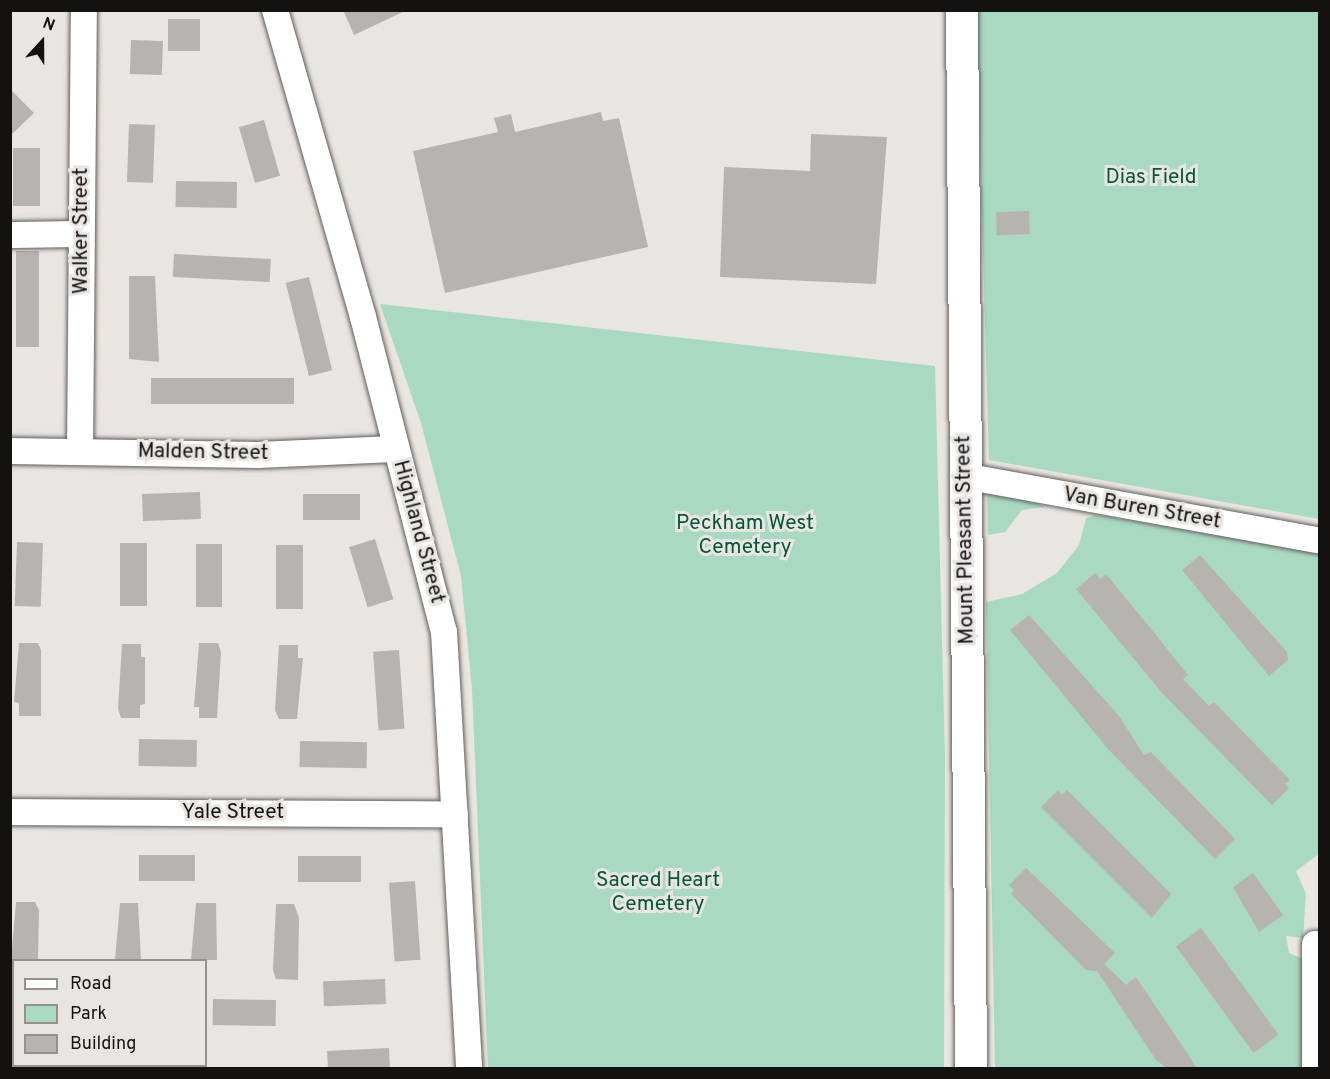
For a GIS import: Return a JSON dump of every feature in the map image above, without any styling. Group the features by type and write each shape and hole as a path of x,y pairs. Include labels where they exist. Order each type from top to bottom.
{"main road":[{"name":"Mount Pleasant Street","path":"962,10 964,476 971,1068"}],"street":[{"name":"Walker Street","path":"80,451 84,10"},
{"name":"Highland Street","path":"275,10 361,306 394,449 444,632 469,1068"},
{"path":"10,235 81,234"},
{"name":"Malden Street","path":"10,451 258,455 394,449"},
{"name":"Van Buren Street","path":"964,476 1320,541"},
{"name":"Yale Street","path":"10,812 455,814"},
{"path":"1315,944 1315,1068"}],"green space":[{"name":"Dias Field","path":"976,11 1319,11 1319,519 989,460"},
{"path":"380,304 935,366 945,757 944,1068 488,1068 472,689 461,576 421,423"},
{"path":"987,494 1023,496 1045,507 1022,510 1005,532 988,535"},
{"path":"1097,515 1319,552 1319,854 1296,871 1306,894 1303,938 1286,936 1289,953 1303,959 1302,1068 995,1068 986,602 1022,594 1057,573 1079,545 1086,518"}],"building":[{"path":"343,10 407,10 354,35"},
{"path":"168,19 200,19 200,51 168,51"},
{"path":"131,40 163,41 162,75 130,74"},
{"path":"10,89 34,113 10,136"},
{"path":"601,112 603,121 619,118 648,247 445,293 413,151 498,132 494,118 511,114 515,132"},
{"path":"264,120 280,176 255,183 239,127"},
{"path":"129,124 155,125 153,183 127,182"},
{"path":"811,134 887,137 876,284 720,277 724,167 810,171"},
{"path":"13,148 40,148 40,206 13,206"},
{"path":"176,181 237,182 237,208 176,207"},
{"path":"1029,211 1030,234 997,235 996,212"},
{"path":"16,251 39,251 39,347 16,347"},
{"path":"174,254 271,259 270,282 173,277"},
{"path":"129,276 155,276 159,362 129,359"},
{"path":"309,277 332,370 309,376 286,283"},
{"path":"151,378 294,378 294,404 151,404"},
{"path":"200,492 201,519 143,521 142,494"},
{"path":"303,494 360,494 360,520 303,520"},
{"path":"375,539 393,599 368,607 349,547"},
{"path":"17,542 43,543 41,607 15,606"},
{"path":"120,543 147,543 147,606 120,606"},
{"path":"196,544 222,544 222,607 196,607"},
{"path":"276,545 303,545 303,609 276,609"},
{"path":"1200,555 1287,652 1288,660 1269,676 1182,570"},
{"path":"1095,573 1100,579 1106,574 1188,675 1183,679 1209,706 1214,702 1290,780 1285,784 1289,788 1272,805 1163,694 1076,589"},
{"path":"1029,615 1119,716 1144,755 1151,752 1235,839 1215,859 1108,749 1010,630"},
{"path":"19,643 38,643 41,650 41,716 19,716 19,703 14,702"},
{"path":"199,643 218,643 221,652 217,718 199,718 199,707 194,707"},
{"path":"122,644 141,644 141,657 145,657 145,704 140,705 140,718 121,718 118,709"},
{"path":"279,645 298,645 298,658 303,658 297,719 279,719 275,710"},
{"path":"399,650 405,729 379,731 373,652"},
{"path":"139,739 197,740 197,767 139,766"},
{"path":"300,741 367,742 367,768 300,767"},
{"path":"1058,790 1062,795 1067,790 1171,894 1152,918 1041,807"},
{"path":"139,855 195,855 195,881 139,881"},
{"path":"298,856 361,856 361,882 298,882"},
{"path":"1026,868 1115,953 1104,964 1126,985 1136,977 1197,1068 1167,1068 1156,1060 1097,971 1086,970 1011,894 1014,890 1009,885"},
{"path":"1253,873 1283,915 1259,932 1233,887"},
{"path":"415,881 421,960 395,962 389,883"},
{"path":"16,902 35,902 39,910 38,959 11,960"},
{"path":"120,903 138,903 141,959 115,959"},
{"path":"196,903 216,903 217,960 191,959"},
{"path":"276,904 294,904 299,918 298,980 276,979 273,970"},
{"path":"1201,928 1279,1035 1254,1053 1176,946"},
{"path":"385,979 386,1004 324,1006 323,981"},
{"path":"213,999 276,1000 276,1026 213,1025"},
{"path":"389,1048 390,1068 328,1068 327,1051"}],"park label":[{"name":"Peckham West Cemetery","path":"745,536"},
{"name":"Sacred Heart Cemetery","path":"658,893"}]}
